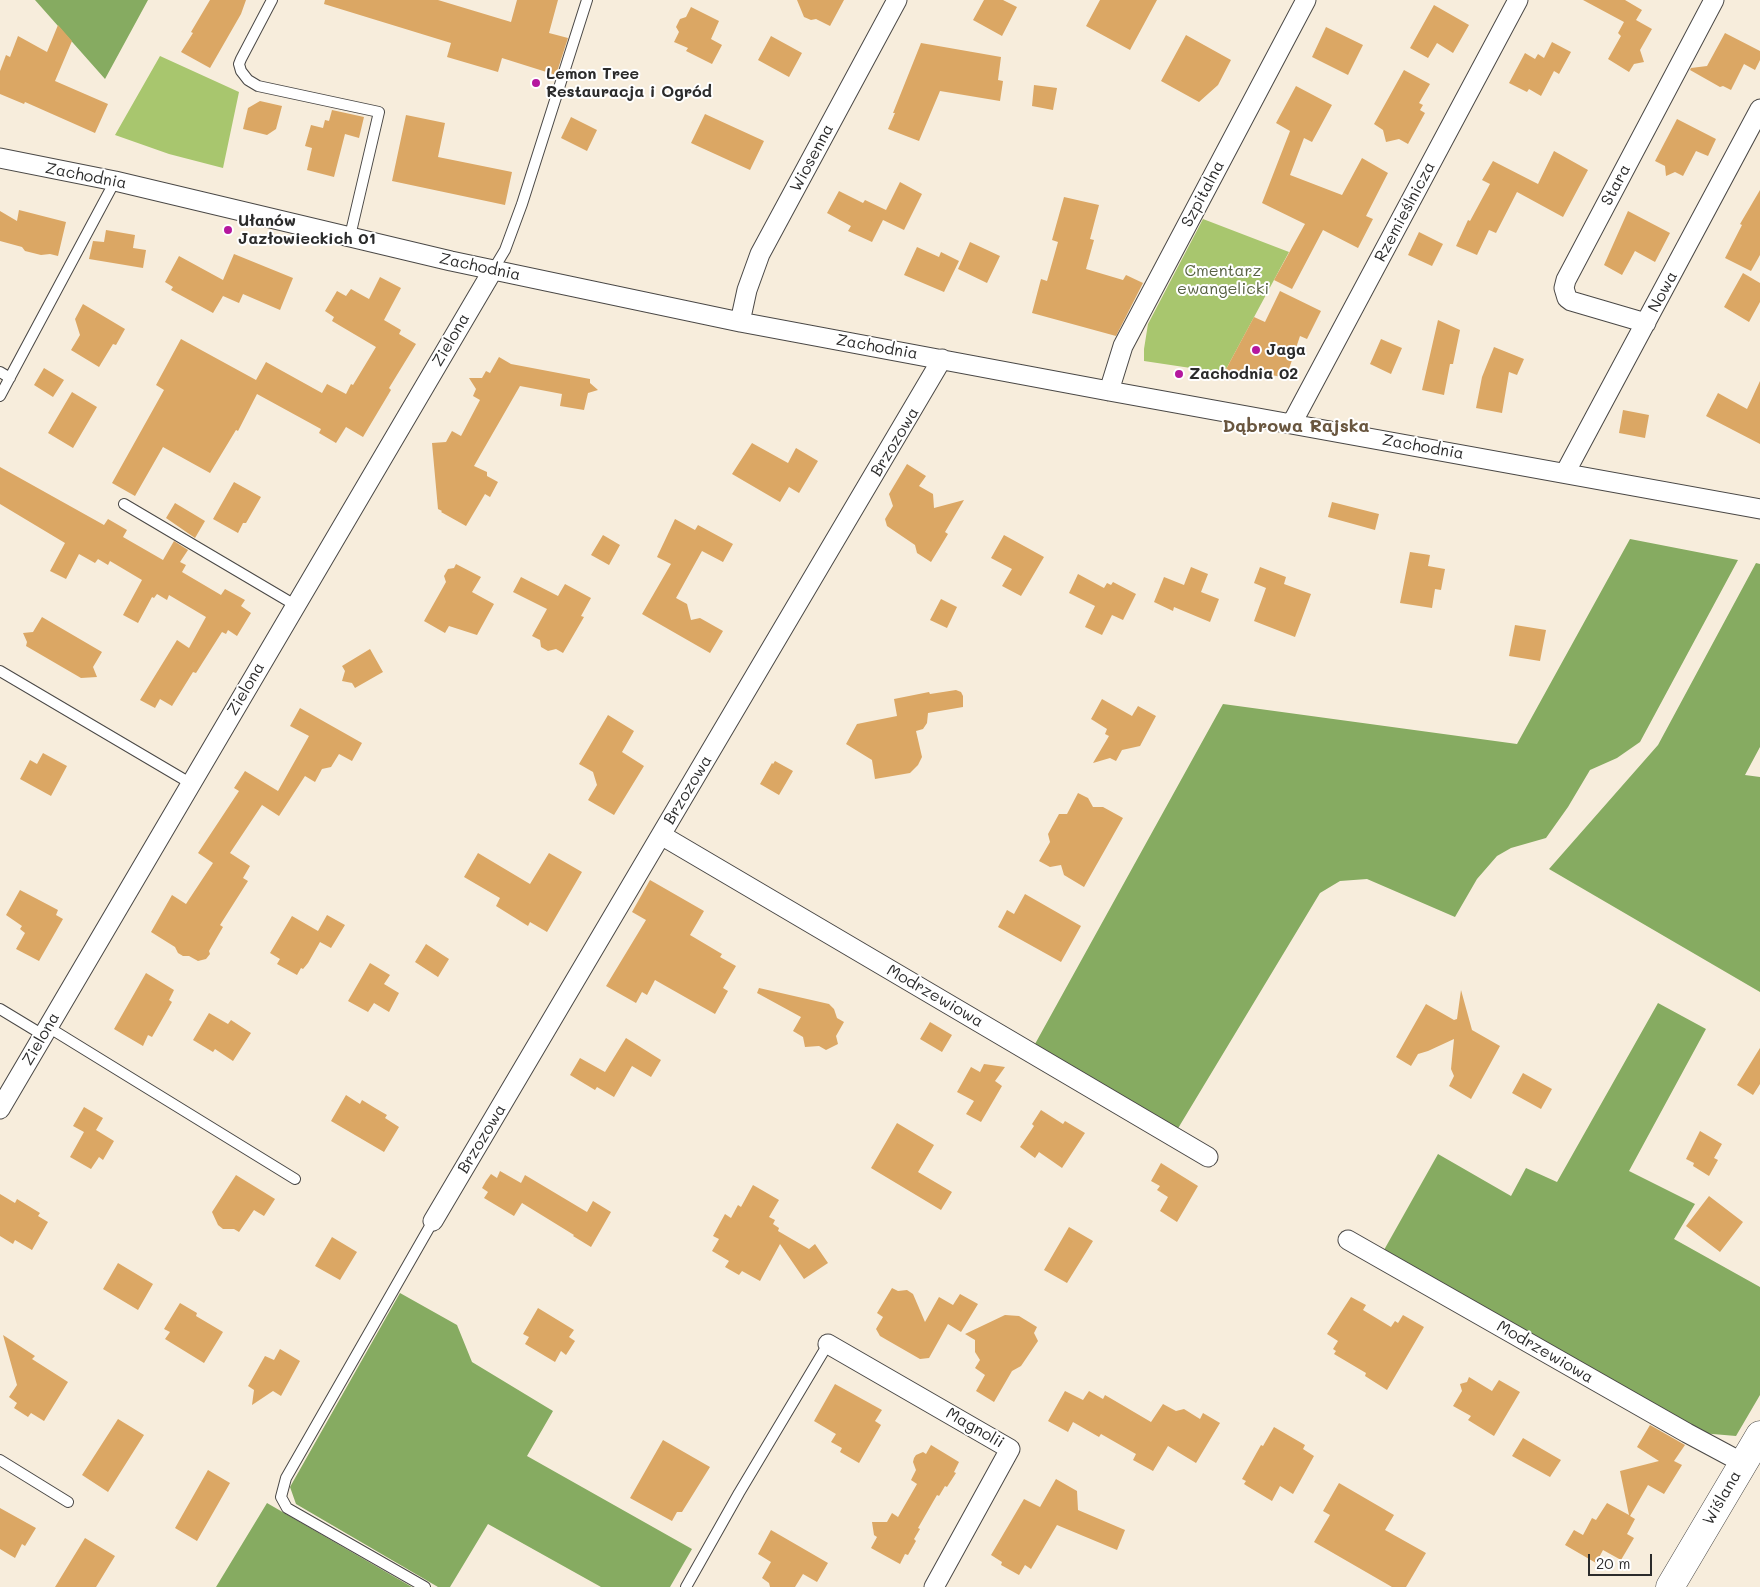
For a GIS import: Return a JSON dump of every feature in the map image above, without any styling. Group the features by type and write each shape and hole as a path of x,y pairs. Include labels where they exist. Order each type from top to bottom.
{"main road":[{"name":"Wiślana","path":"1670,1587 1760,1436"}],"street":[{"name":"Wiosenna","path":"740,322 747,290 760,254 897,0"},
{"name":"Szpitalna","path":"1109,391 1124,346 1306,0"},
{"name":"Rzemieślnicza","path":"1292,423 1518,0"},
{"name":"Stara","path":"1646,323 1571,301 1567,298 1564,288 1566,280 1714,0"},
{"name":"Nowa","path":"1565,473 1760,110"},
{"name":"Zachodnia","path":"0,158 115,181 493,270 740,322 1760,509"},
{"name":"Zielona","path":"0,1109 493,270"},
{"name":"Brzozowa","path":"433,1221 942,360"},
{"name":"Modrzewiowa","path":"661,835 1208,1157"},
{"name":"Modrzewiowa","path":"1348,1240 1743,1463"},
{"name":"Magnolii","path":"828,1344 1010,1448 934,1587"}],"lane":[{"path":"272,0 239,64 241,71 248,80 258,86 379,112 350,236"},
{"path":"493,270 505,250 522,204 587,0"},
{"path":"0,396 115,181"},
{"path":"0,372 10,378"},
{"path":"124,504 295,605"},
{"path":"0,671 190,783"},
{"path":"0,1009 46,1031 295,1179"},
{"path":"425,1587 287,1508 281,1497 286,1478 433,1221"},
{"path":"686,1587 739,1493 828,1344"},
{"path":"0,1460 68,1502"}],"green space":[{"path":"35,0 148,0 105,79"},
{"path":"160,56 239,92 223,168 169,154 115,135"},
{"name":"Cmentarz ewangelicki","path":"1203,219 1289,252 1224,373 1144,361 1148,324"},
{"path":"1630,539 1738,560 1640,742 1617,758 1590,770 1568,807 1546,838 1511,848 1497,856 1477,879 1455,917 1367,879 1340,881 1320,893 1177,1130 1035,1044 1223,704 1517,744"},
{"path":"1756,563 1760,564 1760,747 1745,775 1760,777 1760,992 1549,869 1658,745"},
{"path":"1658,1003 1706,1029 1629,1171 1695,1204 1674,1239 1760,1287 1760,1395 1736,1436 1701,1433 1384,1250 1438,1154 1511,1196 1526,1168 1557,1182"},
{"path":"400,1293 457,1325 472,1362 553,1411 527,1456 692,1549 670,1587 601,1587 488,1524 450,1587 438,1587 296,1504 290,1487"},
{"path":"267,1503 412,1587 216,1587"}],"building":[{"path":"210,0 246,0 241,14 210,68 181,52"},
{"path":"325,0 438,0 511,22 517,0 558,0 549,33 568,38 556,75 502,58 498,72 447,57 451,43 324,4"},
{"path":"797,0 844,0 830,26 816,19 811,20 804,17"},
{"path":"984,0 1003,0 1017,7 1002,36 973,20"},
{"path":"1100,0 1157,0 1130,50 1086,26"},
{"path":"1583,0 1625,0 1642,10 1636,20 1652,29 1640,50 1644,62 1634,64 1629,72 1608,59 1621,36 1618,33 1624,22"},
{"path":"1434,5 1469,25 1453,53 1437,43 1428,58 1410,48"},
{"path":"691,7 719,21 711,39 722,45 712,64 686,51 688,48 674,42 679,32 676,27 680,19 686,17"},
{"path":"58,25 72,41 55,81 108,104 95,133 25,102 24,104 0,94 0,71 6,55 10,57 18,36 47,52"},
{"path":"1326,27 1363,45 1348,75 1312,57"},
{"path":"1725,33 1760,51 1760,60 1755,70 1744,64 1731,90 1723,86 1720,87 1690,70 1691,68 1707,66"},
{"path":"1186,35 1231,60 1218,85 1199,102 1161,81"},
{"path":"771,36 802,53 789,77 758,60"},
{"path":"1552,42 1571,52 1559,74 1554,71 1541,96 1529,89 1527,92 1509,83 1525,53 1535,59 1538,54 1544,58"},
{"path":"921,43 1001,57 998,80 1003,81 1000,101 940,91 919,141 888,129"},
{"path":"1404,70 1430,84 1419,103 1423,105 1420,110 1425,113 1408,144 1399,139 1386,142 1383,130 1374,124"},
{"path":"1034,85 1057,88 1053,110 1032,106"},
{"path":"1296,86 1332,105 1312,142 1304,138 1290,175 1342,195 1362,158 1388,173 1366,216 1373,219 1358,248 1323,230 1292,289 1274,280 1305,224 1262,203 1290,131 1276,123"},
{"path":"260,101 282,106 276,129 267,135 243,129 248,108"},
{"path":"332,110 364,117 359,138 345,134 334,177 307,170 312,148 305,146 311,125 323,128 325,120 329,121"},
{"path":"705,114 764,141 750,170 691,143"},
{"path":"406,115 445,123 438,157 512,172 505,205 392,181"},
{"path":"571,117 597,130 587,151 561,138"},
{"path":"1677,119 1716,139 1708,156 1696,151 1683,176 1675,172 1666,176 1665,166 1655,161"},
{"path":"1554,151 1588,170 1563,217 1517,192 1496,233 1489,230 1477,255 1456,246 1468,220 1470,221 1490,184 1482,180 1493,161 1538,184"},
{"path":"900,182 922,194 904,230 883,220 872,242 848,231 851,226 827,213 839,191 863,203 865,200 886,210"},
{"path":"1760,190 1760,255 1751,271 1725,258 1742,225 1740,224"},
{"path":"1064,197 1099,205 1090,239 1094,240 1086,269 1123,280 1126,275 1143,283 1116,336 1032,313 1041,279 1047,281 1058,242 1052,240"},
{"path":"19,210 66,222 58,256 50,254 41,255 25,251 22,247 0,241 0,211 17,221"},
{"path":"1628,211 1670,233 1655,262 1635,251 1622,275 1604,265"},
{"path":"106,230 135,235 133,248 146,250 143,268 89,259 93,241 104,242"},
{"path":"1419,232 1443,244 1432,266 1408,255"},
{"path":"970,242 1000,256 987,283 958,269"},
{"path":"917,247 939,257 941,252 959,261 944,292 904,275"},
{"path":"234,254 293,278 280,310 243,294 239,303 223,296 213,313 171,290 173,287 165,282 179,256 223,280"},
{"path":"1743,273 1760,283 1760,302 1749,322 1724,307"},
{"path":"380,277 401,288 384,320 401,330 399,334 416,344 389,388 391,390 363,437 346,427 336,443 319,433 321,429 257,394 238,431 236,430 210,473 163,447 135,496 112,483 164,390 156,385 181,339 256,380 266,362 322,393 327,384 346,394 376,347 332,321 334,317 325,311 337,291 346,296 351,289 369,299"},
{"path":"1280,291 1321,311 1307,339 1300,336 1286,378 1248,370 1245,378 1224,373 1254,317 1265,322"},
{"path":"83,304 125,329 116,345 113,344 99,367 71,350 80,335 75,319"},
{"path":"1438,320 1460,330 1453,364 1450,364 1444,395 1422,390"},
{"path":"1381,339 1402,348 1391,374 1370,364"},
{"path":"1494,347 1524,359 1517,375 1509,372 1502,413 1476,408 1482,377"},
{"path":"499,357 511,364 590,379 590,383 598,390 588,393 584,410 560,406 562,394 520,386 474,466 487,472 487,476 498,482 490,497 485,494 466,526 438,509 432,443 446,442 452,431 461,436 480,400 473,396 476,389 469,378 482,378 486,371 490,373"},
{"path":"44,368 64,380 53,397 34,385"},
{"path":"1760,381 1760,444 1706,416 1718,393 1747,409"},
{"path":"72,392 97,407 73,448 48,433"},
{"path":"1623,410 1649,415 1645,438 1619,433"},
{"path":"752,443 788,463 796,448 818,461 799,493 789,487 780,502 732,474"},
{"path":"907,464 926,476 919,486 933,494 934,508 964,500 945,532 948,534 931,562 917,553 915,545 887,526 885,519 893,506 889,494"},
{"path":"0,467 104,525 108,519 127,530 123,537 163,560 174,541 188,550 180,562 186,565 182,572 221,595 225,589 245,600 241,606 251,613 237,636 228,630 226,634 222,632 196,673 193,672 172,706 160,699 155,708 140,700 177,640 189,648 206,617 169,595 167,600 157,594 154,598 152,597 138,623 123,615 142,580 110,561 108,565 98,559 95,563 79,554 66,579 50,571 65,543 0,504"},
{"path":"234,482 261,497 238,533 213,519"},
{"path":"1332,502 1379,514 1375,530 1328,517"},
{"path":"175,503 205,521 195,538 166,518"},
{"path":"675,519 695,530 698,525 733,544 723,562 702,551 676,598 687,604 691,620 700,618 723,631 710,653 642,614 671,564 657,557"},
{"path":"603,535 620,545 609,565 591,555"},
{"path":"1004,535 1044,557 1021,596 1002,586 1012,569 991,558"},
{"path":"1410,552 1430,555 1428,566 1445,569 1441,590 1435,589 1432,608 1400,603"},
{"path":"456,564 481,577 472,592 494,604 477,635 449,626 445,633 424,621 446,582 444,576 448,569 454,568"},
{"path":"1191,567 1208,574 1201,592 1219,599 1210,622 1174,607 1173,611 1154,602 1164,577 1184,585"},
{"path":"1260,567 1286,577 1284,584 1311,594 1295,637 1254,621 1266,588 1254,583"},
{"path":"1078,574 1104,588 1107,583 1111,585 1113,582 1136,594 1123,620 1112,615 1102,635 1085,627 1095,606 1069,593"},
{"path":"521,577 558,596 565,584 591,598 581,616 584,617 563,653 556,649 548,651 541,647 540,640 532,636 547,609 513,592"},
{"path":"941,599 957,607 947,628 930,620"},
{"path":"42,617 102,652 93,667 97,677 81,678 26,646 27,642 23,633 33,632"},
{"path":"1515,625 1546,630 1540,661 1509,656"},
{"path":"370,649 383,672 355,688 352,683 342,681 345,671 342,666"},
{"path":"956,690 961,692 963,696 963,707 928,713 927,723 923,729 916,731 922,757 918,765 910,773 875,779 872,760 846,744 857,724 897,716 894,699 929,692 930,694"},
{"path":"1102,699 1132,716 1138,706 1156,716 1140,746 1122,750 1116,761 1110,758 1093,763 1109,736 1105,734 1107,729 1091,719"},
{"path":"300,708 362,743 352,761 339,754 331,767 322,769 315,782 305,776 279,816 262,805 230,853 250,866 243,878 248,881 220,925 223,927 209,951 210,954 206,959 198,961 189,956 183,956 178,953 175,947 151,932 172,895 186,904 213,863 198,853 239,791 234,788 245,771 278,791 309,736 290,726"},
{"path":"608,715 634,731 622,752 644,766 614,815 588,800 597,785 593,772 579,764"},
{"path":"43,753 67,766 51,796 20,779 30,760 37,764"},
{"path":"775,761 793,771 779,795 760,784"},
{"path":"1078,793 1088,798 1093,807 1103,807 1123,818 1084,887 1064,875 1061,865 1050,867 1039,861 1050,842 1048,834 1059,814 1067,814"},
{"path":"478,853 530,884 549,853 582,872 547,932 530,922 528,926 496,906 500,898 464,877"},
{"path":"650,880 704,911 690,935 722,954 720,957 736,966 723,988 728,991 715,1014 655,980 647,995 642,992 636,1003 606,986 646,920 632,912"},
{"path":"20,890 58,910 56,915 63,919 39,961 16,949 25,933 20,929 22,926 6,915"},
{"path":"1025,894 1081,926 1061,962 998,927 1007,910 1014,914"},
{"path":"327,915 345,925 331,948 320,942 308,963 303,969 301,968 297,975 277,964 280,959 270,953 292,916 318,931"},
{"path":"426,944 449,959 438,977 415,962"},
{"path":"370,963 390,975 384,984 399,993 389,1012 374,1003 368,1012 348,1001"},
{"path":"146,973 174,990 169,1000 172,1002 152,1037 148,1035 143,1046 114,1029"},
{"path":"759,988 829,1004 834,1009 837,1018 844,1022 836,1036 838,1044 826,1050 819,1046 805,1047 803,1037 793,1031 801,1017 757,993"},
{"path":"1461,990 1472,1030 1500,1046 1471,1099 1449,1086 1454,1076 1451,1069 1454,1039 1418,1054 1411,1066 1396,1057 1426,1004 1454,1020 1457,1019"},
{"path":"209,1013 228,1024 231,1020 251,1033 233,1061 215,1049 213,1052 193,1040"},
{"path":"930,1022 952,1035 942,1052 920,1039"},
{"path":"626,1038 661,1060 651,1077 632,1066 614,1097 597,1087 595,1090 570,1075 580,1058 605,1072"},
{"path":"1760,1048 1760,1084 1753,1095 1737,1085"},
{"path":"984,1064 1005,1067 995,1081 1002,1086 981,1122 966,1114 974,1101 957,1092 971,1067 980,1072"},
{"path":"1523,1073 1552,1089 1541,1109 1512,1093"},
{"path":"346,1095 360,1104 362,1100 387,1115 385,1118 399,1127 384,1152 331,1121"},
{"path":"84,1107 103,1118 96,1130 114,1141 103,1160 99,1157 91,1169 70,1157 84,1132 73,1126"},
{"path":"1041,1110 1063,1124 1065,1121 1085,1133 1062,1168 1039,1152 1035,1158 1020,1147 1034,1126 1032,1124"},
{"path":"897,1123 934,1145 918,1172 952,1192 941,1210 871,1168"},
{"path":"1700,1131 1722,1144 1714,1158 1718,1160 1709,1176 1693,1166 1694,1163 1686,1159"},
{"path":"1161,1163 1198,1186 1177,1222 1160,1211 1168,1197 1157,1190 1160,1186 1151,1181"},
{"path":"500,1171 521,1183 525,1175 587,1212 593,1201 611,1212 591,1247 522,1203 514,1216 484,1198 488,1192 482,1188 486,1181 491,1174 497,1178"},
{"path":"236,1175 275,1199 264,1216 254,1210 239,1232 234,1229 223,1229 218,1225 212,1212"},
{"path":"753,1185 779,1200 769,1217 775,1220 773,1224 779,1228 778,1231 809,1249 815,1244 828,1263 804,1279 780,1244 760,1281 742,1271 739,1275 725,1267 729,1261 712,1251 719,1239 713,1236 725,1214 731,1218 738,1205 741,1207"},
{"path":"0,1194 15,1203 17,1199 40,1213 38,1216 48,1222 32,1250 15,1240 13,1244 0,1236"},
{"path":"1709,1196 1743,1222 1720,1252 1686,1226"},
{"path":"1069,1227 1093,1241 1067,1283 1044,1270"},
{"path":"332,1237 357,1252 340,1280 315,1266"},
{"path":"118,1263 153,1284 138,1310 103,1289"},
{"path":"892,1288 898,1291 907,1290 913,1294 925,1322 939,1297 953,1305 960,1294 978,1304 961,1332 948,1324 929,1358 920,1359 880,1336 876,1329 883,1317 877,1313"},
{"path":"1351,1297 1366,1305 1363,1310 1391,1327 1395,1321 1398,1323 1403,1315 1424,1327 1387,1390 1365,1376 1366,1373 1334,1354 1336,1351 1333,1349 1338,1341 1327,1334"},
{"path":"180,1303 197,1313 196,1316 223,1332 204,1363 165,1339 170,1332 164,1329"},
{"path":"538,1308 574,1330 569,1337 575,1341 566,1355 561,1351 555,1362 525,1344 529,1337 523,1334"},
{"path":"1005,1315 1019,1316 1037,1327 1034,1333 1038,1341 1021,1366 1012,1371 994,1402 976,1391 985,1375 975,1368 980,1360 975,1352 975,1340 965,1334"},
{"path":"3,1335 35,1356 32,1359 68,1382 44,1421 31,1413 28,1417 14,1408 17,1403 9,1397 17,1385"},
{"path":"280,1349 300,1361 281,1396 273,1391 252,1405 254,1390 248,1386 265,1356 274,1360"},
{"path":"1469,1377 1492,1391 1499,1380 1520,1392 1494,1436 1468,1420 1471,1416 1453,1406 1462,1391 1460,1384 1467,1382"},
{"path":"835,1384 882,1410 875,1421 881,1425 859,1463 840,1452 842,1448 831,1442 836,1434 814,1421"},
{"path":"1065,1391 1083,1400 1089,1391 1103,1399 1105,1395 1151,1422 1163,1404 1176,1411 1184,1409 1200,1419 1203,1413 1220,1423 1196,1463 1168,1446 1153,1471 1133,1460 1136,1454 1101,1434 1099,1437 1073,1422 1068,1432 1048,1421"},
{"path":"118,1419 144,1435 108,1492 82,1475"},
{"path":"1650,1425 1685,1445 1674,1461 1682,1465 1664,1494 1648,1485 1630,1516 1635,1519 1627,1534 1634,1538 1621,1560 1603,1550 1596,1563 1565,1545 1574,1530 1583,1535 1592,1518 1596,1520 1607,1503 1629,1515 1620,1471 1659,1461 1637,1447"},
{"path":"1274,1427 1305,1445 1303,1449 1314,1456 1293,1494 1280,1486 1272,1501 1244,1484 1246,1481 1242,1479 1261,1445 1263,1446"},
{"path":"1523,1438 1561,1460 1550,1477 1512,1456"},
{"path":"663,1440 710,1467 682,1512 677,1512 672,1521 630,1498"},
{"path":"931,1445 959,1462 954,1472 956,1473 947,1487 945,1486 939,1496 937,1495 918,1528 920,1529 914,1539 916,1541 908,1555 905,1554 900,1564 871,1548 877,1537 874,1535 872,1522 887,1522 892,1513 898,1517 917,1484 911,1480 916,1470 913,1462 914,1458 923,1452 926,1454"},
{"path":"208,1470 230,1483 197,1541 175,1528"},
{"path":"1056,1479 1077,1491 1078,1510 1125,1530 1117,1550 1057,1525 1031,1569 1025,1565 1019,1575 1001,1565 1002,1562 991,1555 1024,1499 1040,1507"},
{"path":"1339,1483 1394,1515 1385,1530 1426,1553 1406,1587 1392,1587 1314,1542 1330,1515 1323,1511"},
{"path":"0,1508 36,1528 25,1546 22,1544 15,1558 0,1549"},
{"path":"771,1530 828,1563 817,1582 803,1574 795,1587 770,1587 769,1583 762,1578 771,1562 758,1554"},
{"path":"85,1538 115,1556 96,1587 55,1587"}],"place":[{"name":"Lemon Tree Restauracja i Ogród","path":"536,83"},
{"name":"Ułanów Jazłowieckich 01","path":"228,230"},
{"name":"Jaga","path":"1256,350"},
{"name":"Zachodnia 02","path":"1179,374"}],"district":[{"name":"Dąbrowa Rajska","path":"1296,426"}]}
